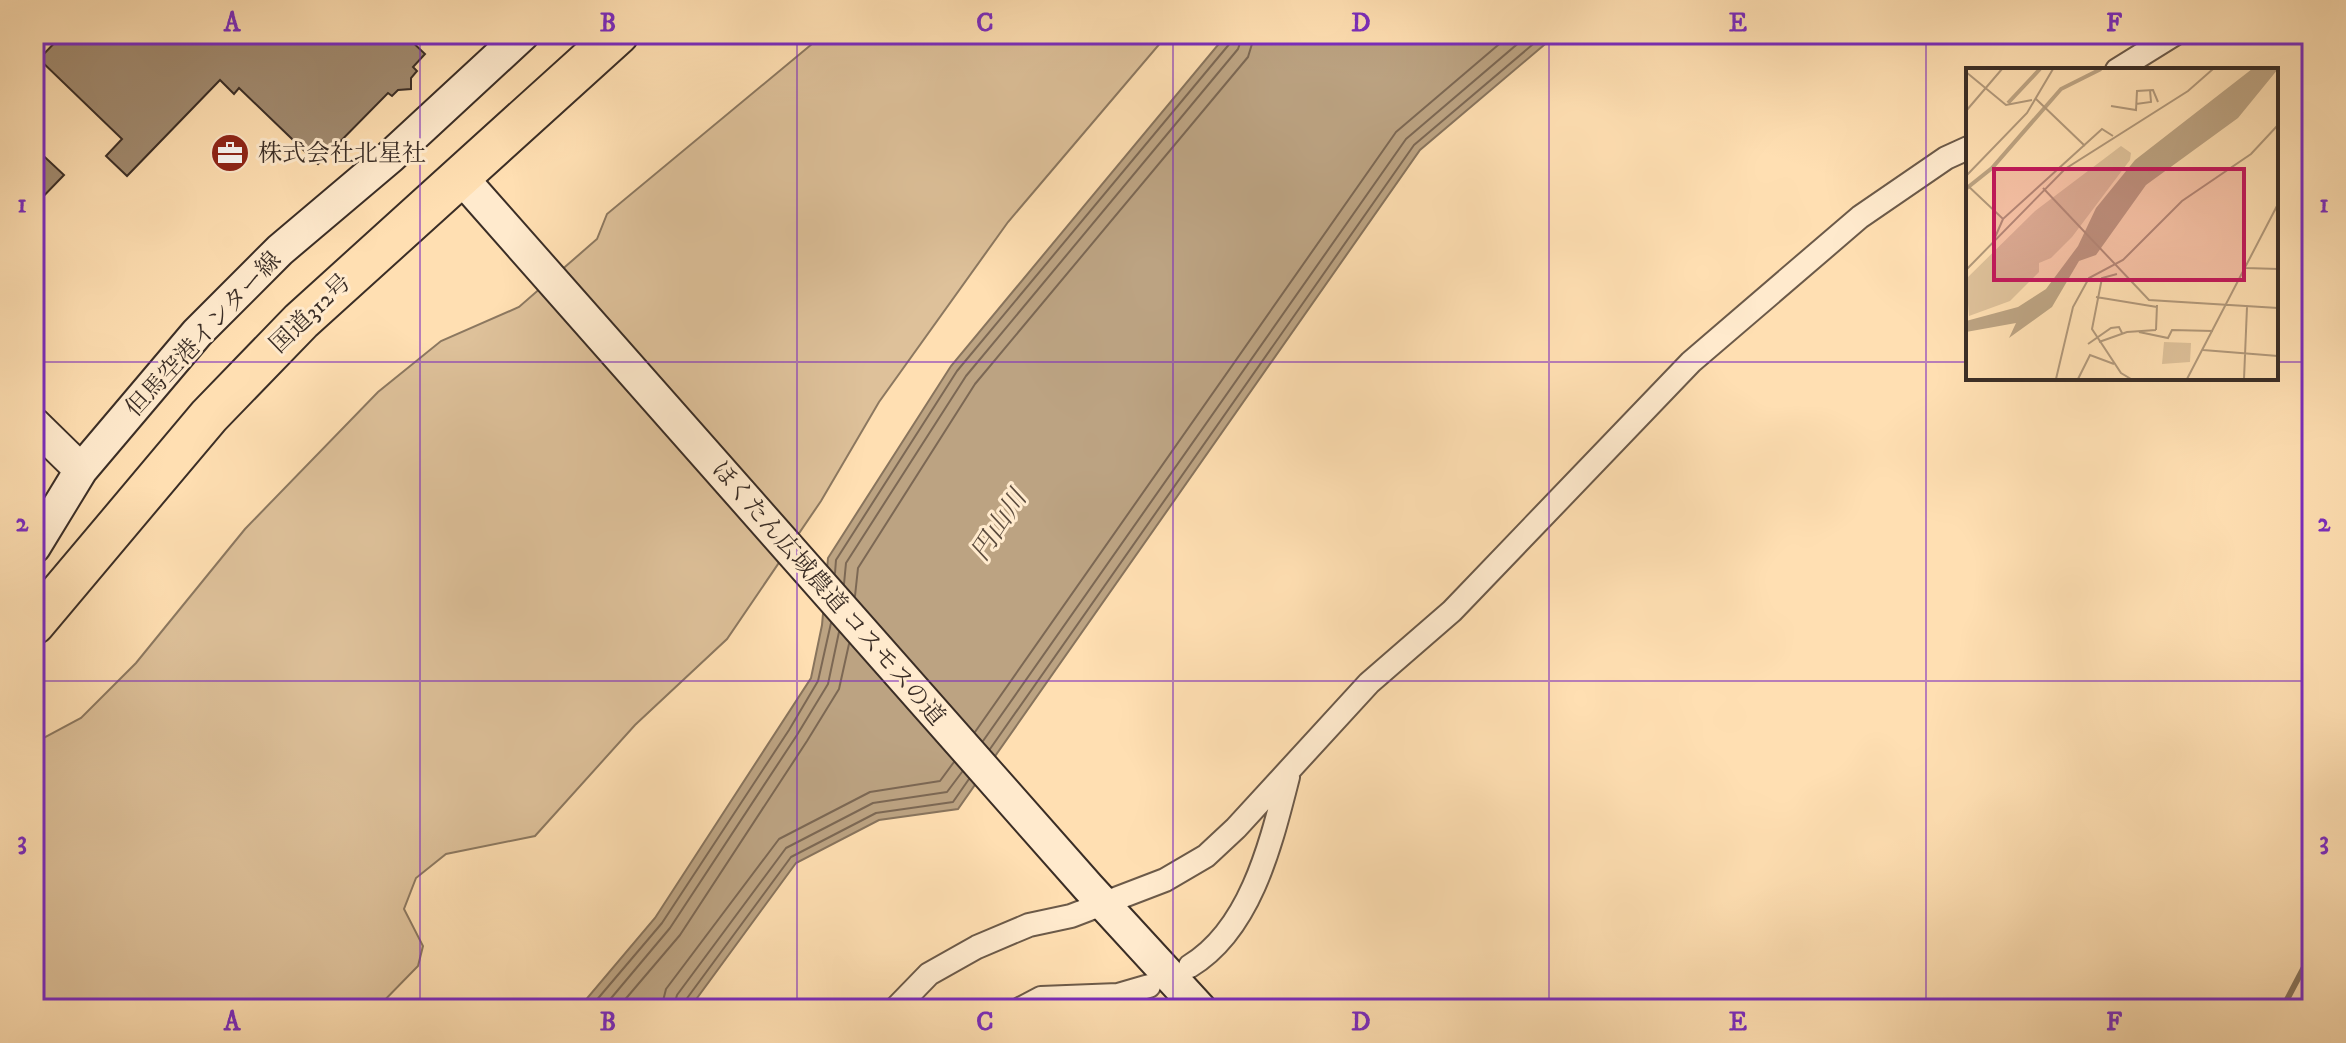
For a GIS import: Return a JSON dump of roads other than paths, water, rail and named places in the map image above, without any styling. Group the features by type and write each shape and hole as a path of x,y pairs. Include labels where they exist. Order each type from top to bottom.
{"highway":[{"name":"国道312号","path":"34,624 209,416 301,321 618,34"}],"street":[{"name":"但馬空港インター線","path":"34,547 81,470 197,333 280,250 390,157 523,34"},
{"path":"2120,68 2175,34"},
{"path":"895,1009 929,974 977,947 1029,925 1071,916 1096,895 1165,880 1206,856 1289,772 1369,683 1452,611 1691,362 1860,217 1946,158 1966,149"},
{"name":"ほくたん広域農道 コスモスの道","path":"459,175 1200,1009"},
{"path":"34,424 81,470"},
{"path":"1190,966 1219,946 1235,924 1267,846 1289,772"},
{"path":"1020,1009 1041,998 1118,995 1149,986"}],"water":[{"name":"円山川","path":"1227,34 1557,34 1420,150 958,809 879,820 796,863 689,1009 578,1009 655,918 811,678 822,625 828,558 951,366"}],"waterway":[{"path":"2282,1009 2312,952"}],"place":[{"name":"株式会社北星社","path":"230,153"}]}
